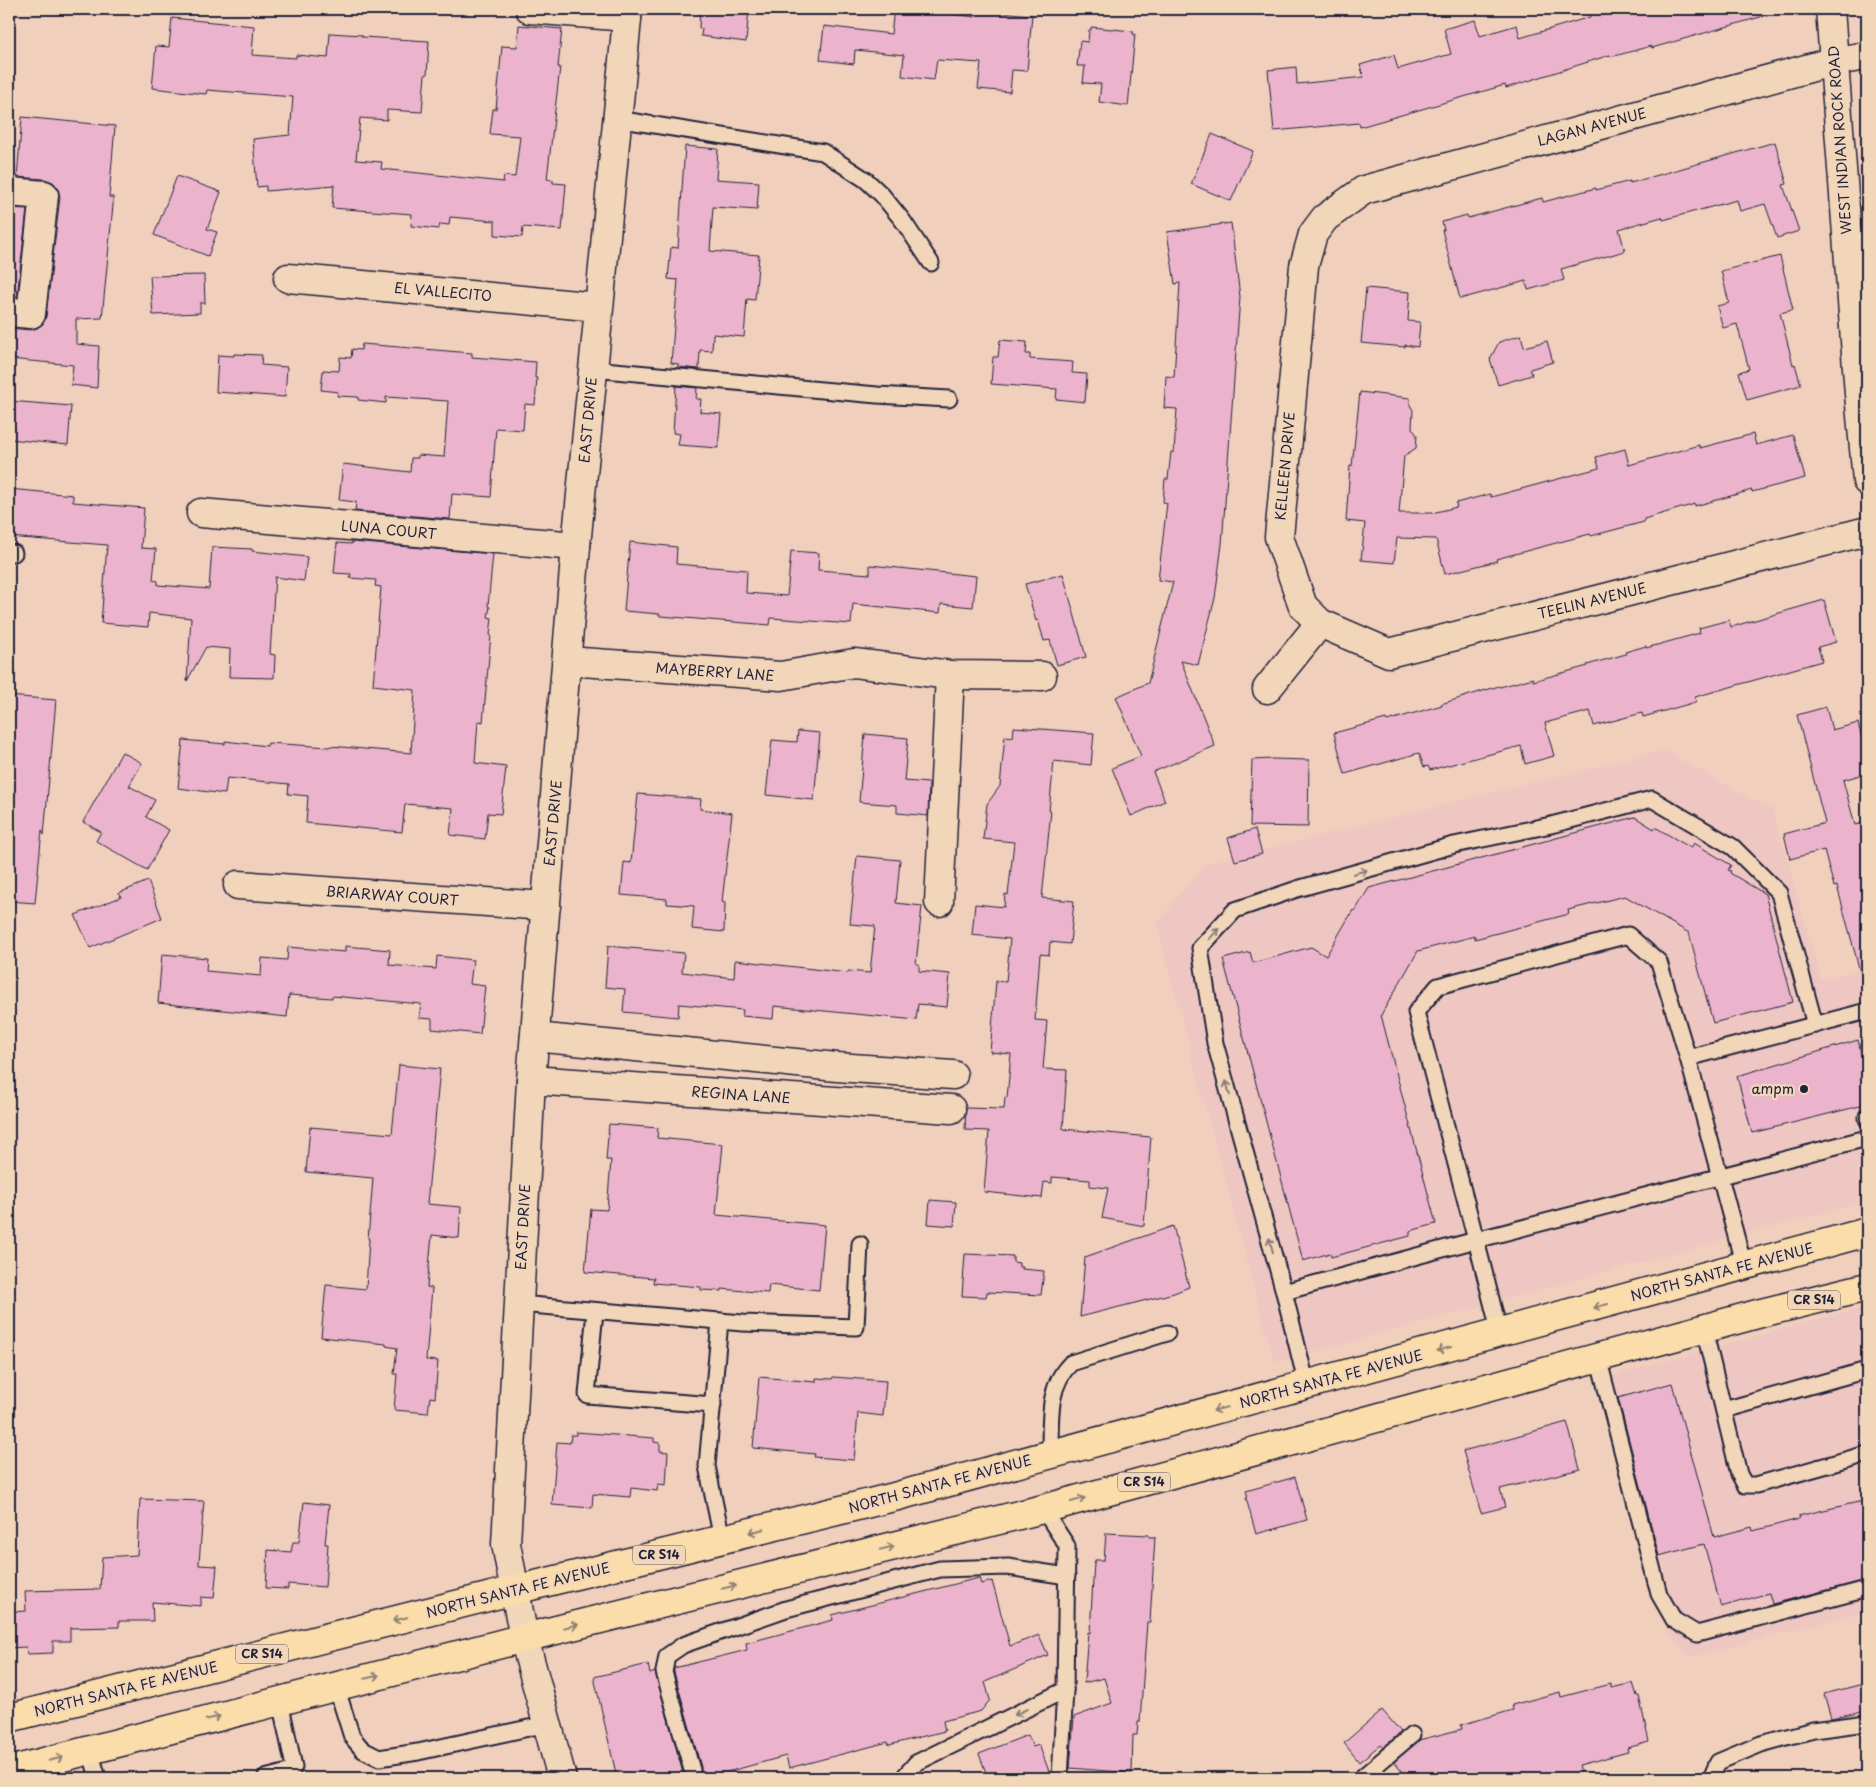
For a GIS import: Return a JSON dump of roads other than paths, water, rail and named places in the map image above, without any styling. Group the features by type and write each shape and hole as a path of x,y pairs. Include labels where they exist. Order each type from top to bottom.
{"main road":[{"name":"NORTH SANTA FE AVENUE","path":"9,1718 515,1590 894,1497 1500,1334 1867,1232"},
{"name":"CR S14","path":"9,1771 524,1638 1044,1509 1598,1357 1867,1287"}],"street":[{"path":"530,9 627,13"},
{"name":"WEST INDIAN ROCK ROAD","path":"1830,9 1863,392 1867,481"},
{"name":"EAST DRIVE","path":"562,1778 524,1638 506,1544 531,1080 576,546 627,13"},
{"name":"LAGAN AVENUE","path":"1325,218 1364,190 1835,61 1867,56"},
{"path":"9,192 44,195 31,314 9,312"},
{"name":"KELLEEN DRIVE","path":"1320,623 1303,606 1279,537 1304,266 1313,234 1325,218"},
{"name":"EL VALLECITO","path":"288,278 598,307"},
{"name":"LUNA COURT","path":"201,513 576,546"},
{"name":"TEELIN AVENUE","path":"1320,623 1389,653 1867,531"},
{"path":"1267,689 1320,623"},
{"name":"MAYBERRY LANE","path":"567,661 781,676 854,663 950,675 1042,676"},
{"path":"939,902 950,675"},
{"name":"BRIARWAY COURT","path":"238,886 546,906"},
{"path":"535,1037 837,1067 953,1075"},
{"name":"REGINA LANE","path":"531,1080 951,1109"}],"lane":[{"path":"617,119 823,152 866,180 882,195 904,221 931,263"},
{"path":"593,369 877,395 949,399"},
{"path":"1307,1386 1284,1292 1215,1043 1200,948 1235,910 1297,889 1454,845 1551,825 1652,800 1733,847 1778,893 1815,1025"},
{"path":"1500,1334 1416,1012 1438,986 1628,935 1659,962 1688,1058 1744,1266"},
{"path":"1688,1058 1867,1011"},
{"path":"1284,1292 1867,1138"},
{"path":"519,1304 720,1321 856,1327 860,1244"},
{"path":"595,1311 587,1396 713,1405"},
{"path":"720,1321 707,1466 722,1539"},
{"path":"1704,1329 1739,1474 1745,1485 1756,1485 1867,1454"},
{"path":"1050,1455 1051,1406 1061,1372 1071,1363 1167,1333"},
{"path":"1598,1357 1659,1594 1674,1620 1697,1634 1867,1589"},
{"path":"1724,1410 1867,1370"},
{"path":"1044,1509 1067,1546 1065,1690 1061,1777"},
{"path":"692,1770 664,1672 667,1656 683,1645 786,1609 940,1570 1008,1567 1067,1576"},
{"path":"336,1686 352,1737 363,1750 379,1758 418,1752 547,1724"},
{"path":"903,1778 916,1763 1065,1690"},
{"path":"265,1778 292,1771 294,1767 280,1701"},
{"path":"1711,1778 1718,1762 1762,1744 1813,1730 1867,1723"},
{"path":"1361,1778 1412,1735"},
{"path":"90,1750 98,1778"}],"place":[{"name":"ampm","path":"1804,1089"}]}
